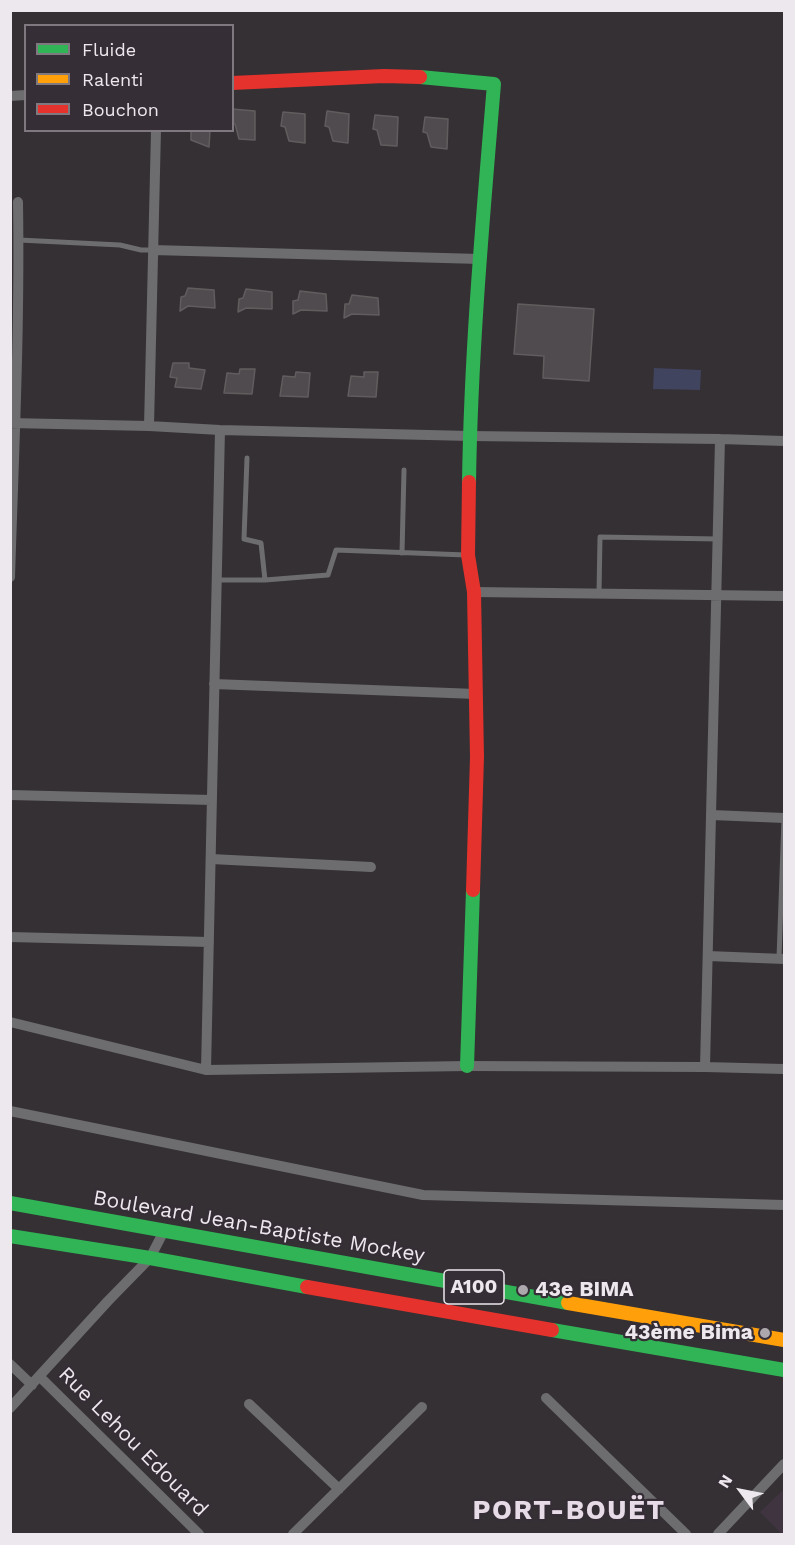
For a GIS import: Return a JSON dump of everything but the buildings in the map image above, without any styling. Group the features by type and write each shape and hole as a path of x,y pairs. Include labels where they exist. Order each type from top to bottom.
{"main road":[{"path":"234,83 384,76 494,84 480,259 470,436 468,555 474,592 477,756 468,1066"},
{"name":"Boulevard Jean-Baptiste Mockey","path":"10,1203 784,1340"},
{"name":"A100","path":"10,1236 150,1258 784,1370"}],"street":[{"path":"149,426 156,132"},
{"path":"10,577 19,240 14,202"},
{"path":"153,250 480,259"},
{"path":"13,423 470,436 784,441"},
{"path":"206,1070 220,430"},
{"path":"705,1067 720,439"},
{"path":"474,592 784,596"},
{"path":"214,684 476,694"},
{"path":"10,795 212,800"},
{"path":"712,815 784,818"},
{"path":"211,859 371,867"},
{"path":"10,937 209,942"},
{"path":"708,956 782,959"},
{"path":"10,1022 206,1070 468,1066 784,1069"},
{"path":"10,1111 423,1195 784,1205"},
{"path":"10,1408 150,1258 164,1231"},
{"path":"10,1364 32,1385"},
{"name":"Rue Lehou Edouard","path":"40,1377 199,1534"},
{"path":"546,1398 686,1534"},
{"path":"249,1404 339,1489"},
{"path":"293,1534 422,1407"},
{"path":"718,1534 784,1464"}],"lane":[{"path":"19,240 120,245 153,250"},
{"path":"247,458 244,539 261,543 265,580"},
{"path":"402,553 404,470"},
{"path":"599,593 600,537 718,539"},
{"path":"217,580 265,580 328,575 336,550 468,555"},
{"path":"782,959 784,818"}],"shaded area":[{"path":"784,1489 784,1534 782,1534 760,1512"}],"water":[{"path":"654,368 701,370 700,390 653,389"}],"traffic: fast":[{"path":"420,77 494,84 475,332 469,482"},
{"path":"467,1066 473,890"},
{"path":"10,1203 568,1303"},
{"path":"10,1236 150,1258 307,1287"},
{"path":"552,1330 784,1370"}],"traffic: slow":[{"path":"568,1303 784,1340"}],"traffic: jam":[{"path":"234,83 384,76 420,77"},
{"path":"469,482 468,555 474,592 477,757 473,890"},
{"path":"307,1287 552,1330"}],"place":[{"name":"43e BIMA","path":"523,1290"},
{"name":"43ème Bima","path":"765,1333"}],"district":[{"name":"PORT-BOUËT","path":"569,1511"}]}
